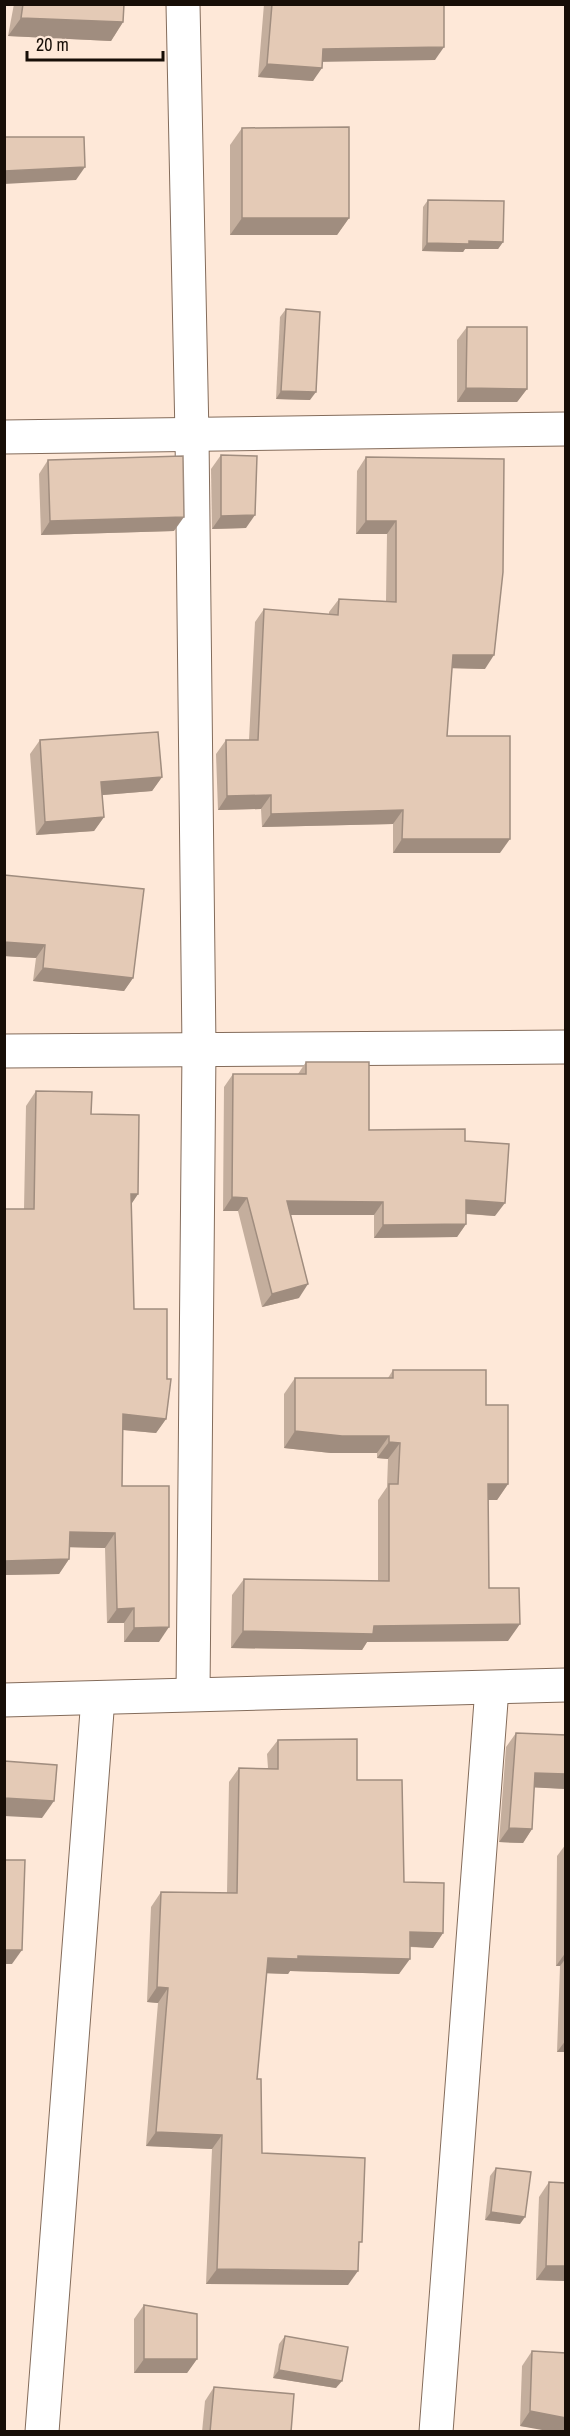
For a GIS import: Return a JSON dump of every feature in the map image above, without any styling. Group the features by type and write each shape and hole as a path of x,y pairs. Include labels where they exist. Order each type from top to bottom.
{"street":[{"path":"183,4 192,436 199,1049 193,1694"},
{"path":"4,437 566,429"},
{"path":"4,1051 566,1047"},
{"path":"4,1700 566,1685"},
{"path":"436,2432 492,1688"},
{"path":"42,2432 98,1698"}],"building":[{"path":"23,4 124,4 123,22 21,18"},
{"path":"272,4 444,4 444,47 323,49 322,68 267,64"},
{"path":"349,127 349,218 242,218 242,128"},
{"path":"4,137 84,137 85,167 4,171"},
{"path":"428,200 504,201 503,242 427,243"},
{"path":"286,309 320,312 316,392 281,391"},
{"path":"467,327 527,327 527,389 466,388"},
{"path":"221,455 257,456 255,515 221,516"},
{"path":"183,456 184,517 50,521 48,460"},
{"path":"366,457 504,459 503,572 494,655 453,655 447,736 510,736 510,839 402,839 403,810 271,814 271,795 227,796 226,740 258,740 264,609 338,615 339,599 396,602 396,521 366,521"},
{"path":"158,732 162,777 101,782 104,817 45,822 40,740"},
{"path":"4,875 144,889 133,978 43,968 45,945 4,942"},
{"path":"306,1062 369,1062 369,1130 465,1129 465,1141 509,1144 505,1203 466,1200 466,1224 383,1225 383,1202 287,1201 308,1284 272,1294 247,1198 232,1197 233,1074 306,1074"},
{"path":"36,1091 92,1092 91,1114 139,1115 138,1194 131,1194 134,1309 167,1309 167,1379 171,1379 166,1419 123,1414 122,1486 169,1486 169,1627 134,1628 134,1608 117,1609 115,1533 70,1532 69,1559 4,1561 4,1209 34,1209"},
{"path":"393,1370 486,1370 486,1405 508,1405 508,1484 488,1484 489,1588 519,1588 520,1624 374,1626 373,1634 243,1631 244,1579 389,1581 389,1484 398,1484 400,1443 389,1442 389,1436 342,1436 295,1431 295,1378 393,1378"},
{"path":"516,1733 566,1735 566,1774 535,1773 532,1829 509,1828"},
{"path":"357,1739 357,1780 402,1780 404,1882 444,1883 443,1933 410,1932 410,1959 298,1956 298,1959 268,1958 257,2079 261,2079 262,2153 365,2158 362,2242 359,2242 358,2271 217,2269 222,2135 156,2132 168,1988 157,1987 161,1892 237,1893 239,1768 278,1769 278,1740"},
{"path":"4,1761 57,1765 54,1801 4,1798"},
{"path":"4,1860 25,1860 22,1950 4,1950"},
{"path":"496,2168 531,2172 525,2217 491,2212"},
{"path":"549,2182 566,2183 566,2266 546,2266"},
{"path":"144,2305 197,2314 197,2359 144,2359"},
{"path":"285,2336 348,2347 342,2381 279,2370"},
{"path":"532,2351 566,2353 566,2418 530,2411"},
{"path":"214,2387 294,2394 291,2432 210,2432"}]}
